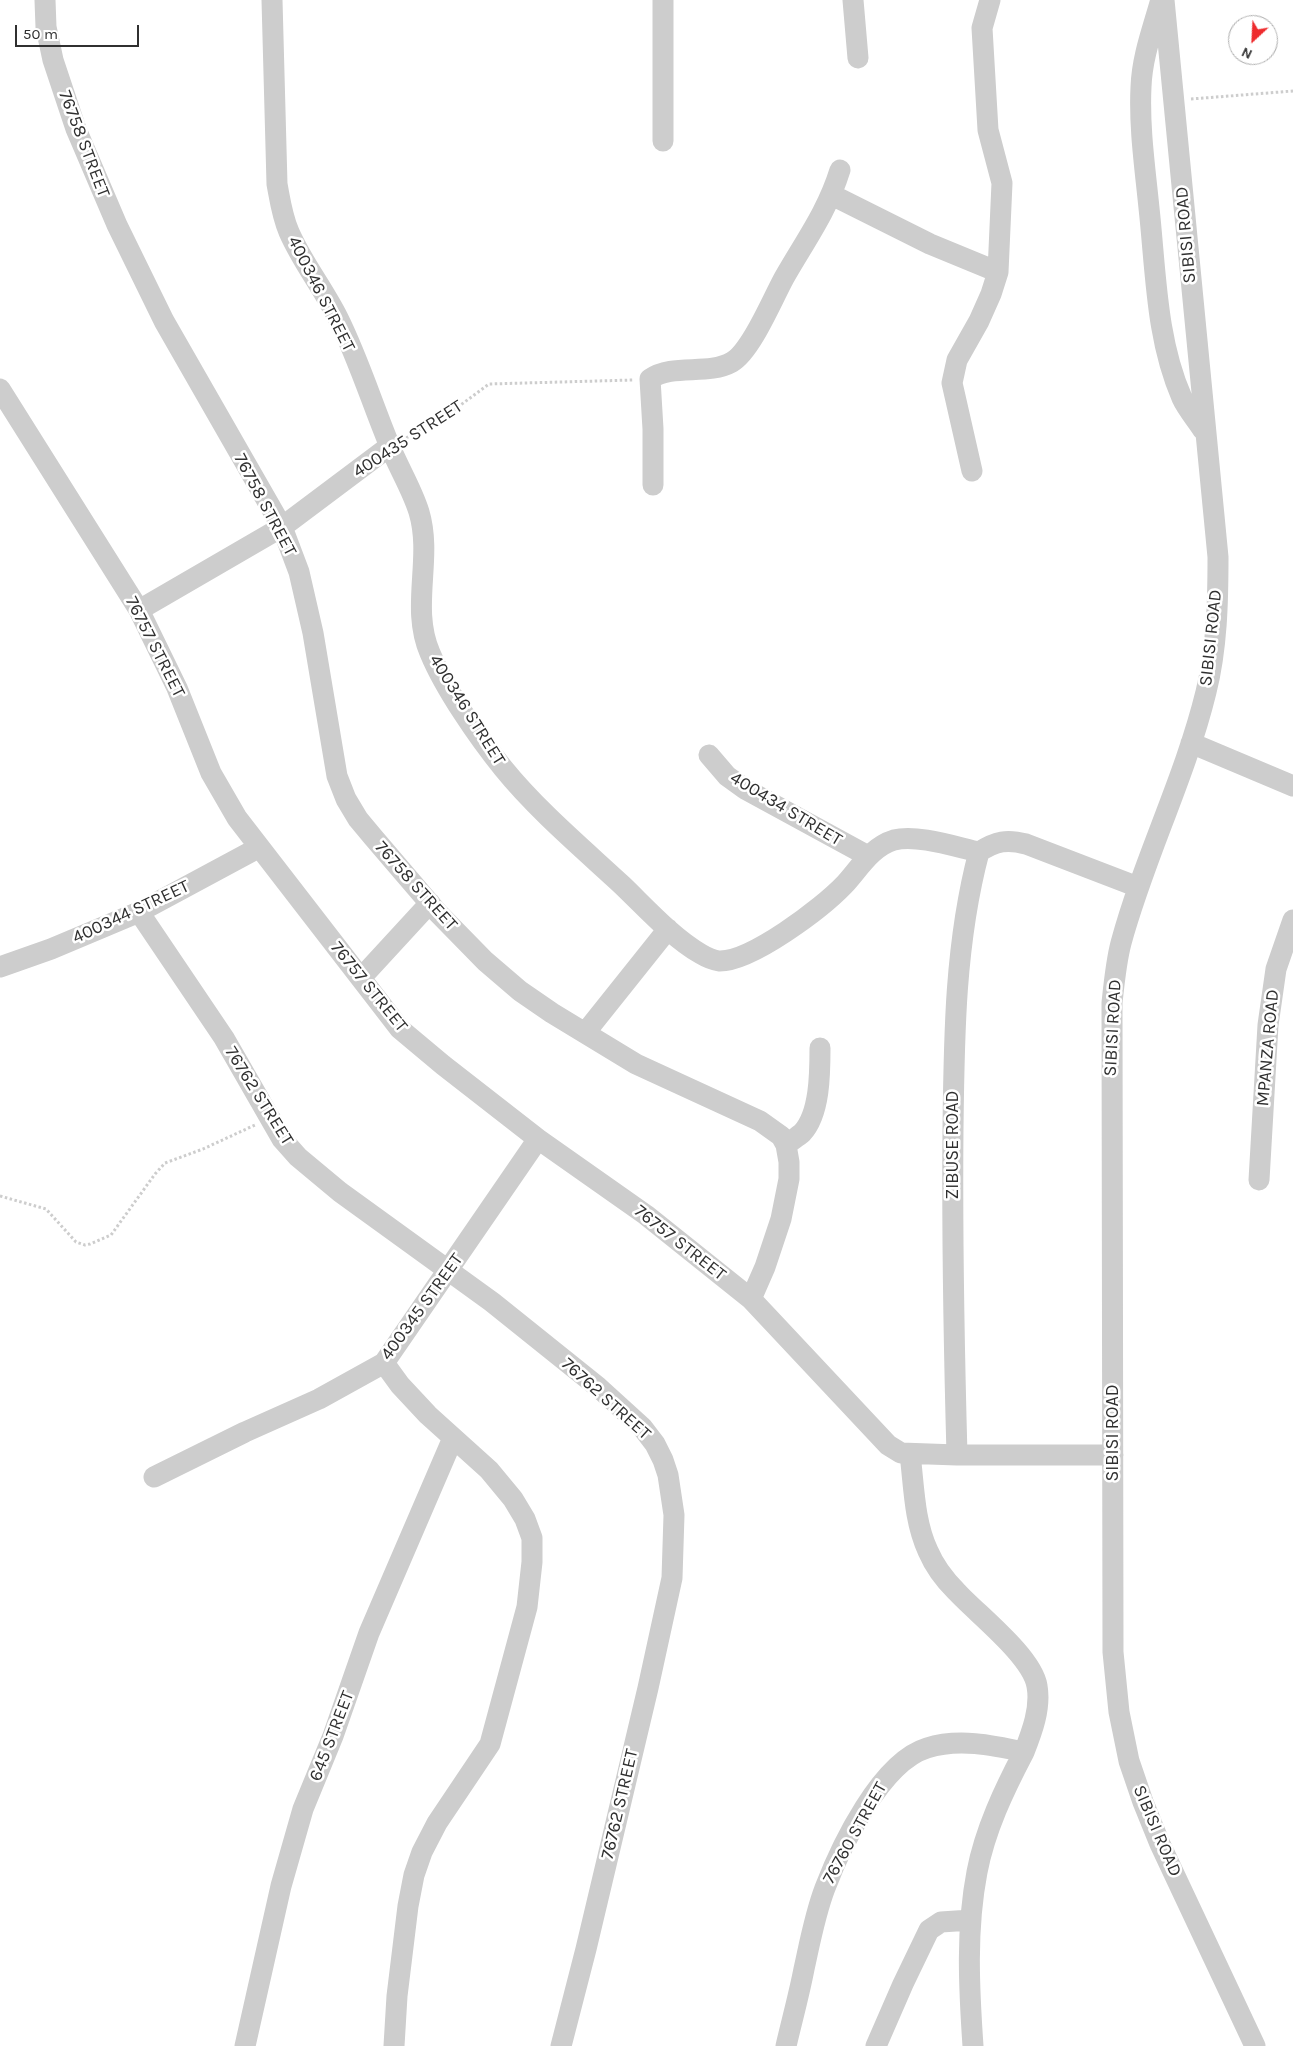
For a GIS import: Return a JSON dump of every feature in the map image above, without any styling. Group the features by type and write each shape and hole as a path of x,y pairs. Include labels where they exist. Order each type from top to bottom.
{"street":[{"name":"76758 STREET","path":"45,0 46,27 53,60 76,129 117,225 164,321 282,527 299,572 313,633 337,776 346,799 373,838 430,903 485,961 520,991 636,1064 760,1121 781,1136 786,1145"},
{"name":"400346 STREET","path":"272,0 277,184 282,212 288,230 300,253 326,294 340,322 418,511 424,536 425,561 420,616 424,636 440,673 468,718 504,769 560,828 668,929 700,954 716,961 731,960 749,953 780,934 829,899 845,884 868,856 884,844 904,839 980,852"},
{"path":"663,0 663,141"},
{"path":"853,0 858,58"},
{"path":"972,470 952,383 957,360 992,294 998,272 1002,183 988,130 982,28 990,0"},
{"path":"1162,0 1144,56 1141,87 1141,118 1154,256 1162,334 1172,372 1183,400 1205,434"},
{"name":"SIBISI ROAD","path":"1162,0 1218,557 1218,597 1215,644 1206,692 1191,743 1138,887 1120,946 1112,1003 1113,1652 1119,1712 1129,1762 1160,1844 1255,2046"},
{"path":"653,485 653,429 650,379 662,373 730,363 746,350 832,196 840,170"},
{"path":"832,196 914,237 998,272"},
{"name":"76757 STREET","path":"0,388 139,610 177,688 211,773 237,818 258,848 400,1029 443,1066 538,1139 646,1215 751,1299 878,1437 893,1449 910,1454 956,1455"},
{"name":"400435 STREET","path":"139,610 282,527 390,446"},
{"path":"1191,743 1293,786"},
{"name":"400434 STREET","path":"709,755 727,776 745,789 868,856"},
{"path":"980,852 992,844 1011,840 1138,887"},
{"name":"400344 STREET","path":"0,967 51,949 139,912 258,848"},
{"name":"ZIBUSE ROAD","path":"956,1455 952,1274 954,1042 961,945 969,889 980,852"},
{"path":"361,978 430,903"},
{"name":"76762 STREET","path":"139,912 224,1038 269,1118 293,1151 320,1176 449,1270 598,1387 642,1427 655,1444 668,1475 674,1548 672,1578 586,1949 561,2046"},
{"name":"MPANZA ROAD","path":"1259,1180 1268,1025 1276,970 1293,920"},
{"path":"585,1033 668,929"},
{"path":"751,1299 765,1267 781,1219 789,1179 786,1145 803,1132 814,1110 820,1082 820,1048"},
{"name":"400345 STREET","path":"154,1477 318,1399 384,1363 538,1139"},
{"path":"384,1363 400,1384 453,1438 490,1470 513,1499 525,1519 532,1538 532,1562 527,1607 490,1744 437,1823 422,1852 414,1875 408,1906 397,1996 394,2046"},
{"name":"645 STREET","path":"245,2046 281,1886 303,1809 333,1736 369,1633 453,1438"},
{"path":"910,1454 918,1521 927,1550 955,1591 1002,1636 1030,1668 1037,1685 1036,1711 1032,1732 1024,1752 1007,1783 987,1836 977,1870 969,1955 973,2046"},
{"path":"956,1455 1113,1455"},
{"name":"76760 STREET","path":"786,2046 816,1916 825,1888 856,1823 885,1777 915,1753 926,1748 946,1744 993,1745 1024,1752"},
{"path":"876,2046 929,1930 941,1922 971,1920"}],"path":[{"path":"1173,101 1293,91"},
{"name":"400435 STREET","path":"390,446 443,418 489,384 650,379"},
{"path":"0,1196 46,1208 76,1242 85,1245 90,1244 111,1234 160,1167 165,1163 203,1149 269,1118"}]}
